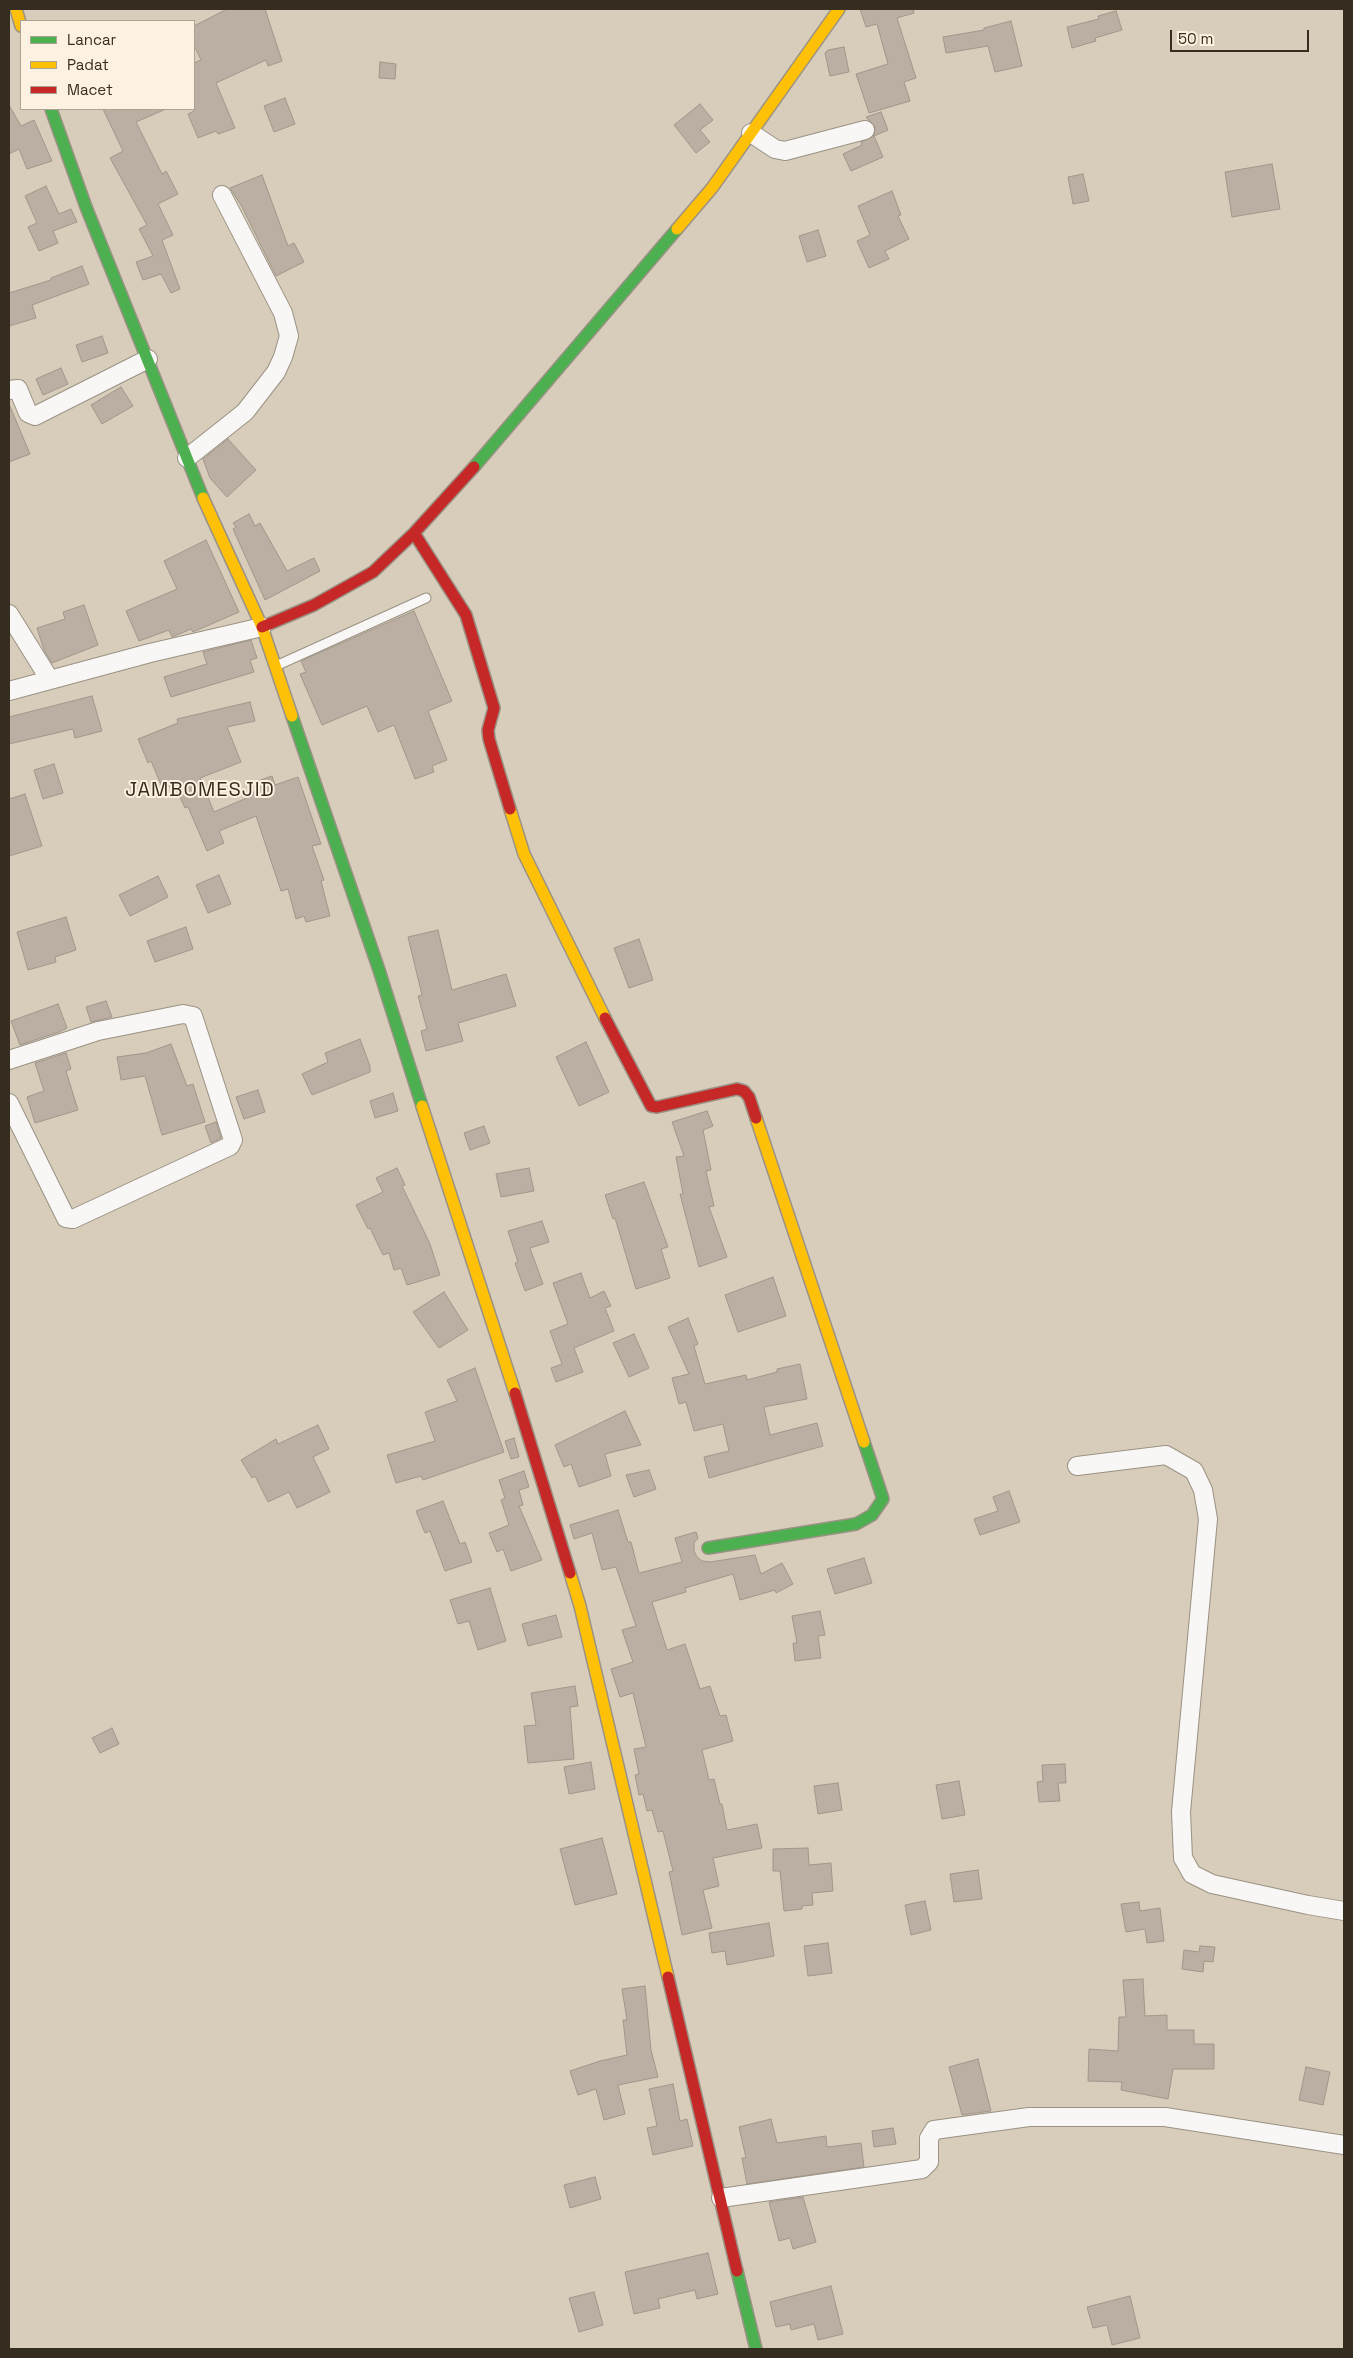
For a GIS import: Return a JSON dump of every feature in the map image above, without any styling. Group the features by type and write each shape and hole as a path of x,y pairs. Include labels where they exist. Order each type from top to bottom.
{"street":[{"path":"16,9 20,23"},
{"path":"9,691 150,653 262,627 314,605 373,572 414,532 712,188 839,9"},
{"path":"51,110 86,207 187,458 262,627 376,961 430,1134 490,1312 580,1606 756,2349"},
{"path":"751,133 775,148 784,151 864,130"},
{"path":"187,458 245,412 276,372 289,336 283,313 222,195"},
{"path":"9,390 18,390 28,413 35,416 148,359"},
{"path":"414,532 466,615 494,708 488,730 489,739 524,854 647,1101 651,1106 657,1107 737,1089 744,1091 750,1097 883,1499 872,1514 856,1524 708,1548"},
{"path":"9,614 50,680"},
{"path":"9,1060 98,1031 183,1014 193,1016 233,1140 230,1146 73,1219 66,1218 9,1103"},
{"path":"1077,1466 1166,1455 1194,1471 1203,1490 1208,1519 1181,1812 1183,1858 1192,1874 1212,1884 1308,1906 1344,1911"},
{"path":"720,2198 922,2169 929,2162 929,2138 934,2130 1029,2118 1166,2118 1344,2145"}],"lane":[{"path":"275,666 426,598"}],"building":[{"path":"227,9 265,9 282,61 268,66 266,60 216,83 235,128 218,134 216,131 198,138 188,114 195,110 195,63 201,60 195,47 195,25"},
{"path":"860,9 913,9 914,13 897,18 916,78 904,82 910,101 869,113 856,74 888,64 877,24 866,27"},
{"path":"1116,11 1122,30 1095,38 1096,41 1072,48 1067,27 1099,19 1098,16"},
{"path":"1011,21 1022,66 995,72 988,46 946,53 943,37 984,30 984,28"},
{"path":"844,47 849,72 830,76 825,53 828,50"},
{"path":"380,62 396,64 395,79 379,78"},
{"path":"285,98 295,124 274,132 264,106"},
{"path":"700,104 713,120 700,130 710,142 696,153 674,125"},
{"path":"9,105 21,126 34,120 52,161 27,169 19,149 9,154"},
{"path":"103,110 164,110 136,122 162,174 166,171 178,194 158,204 173,235 162,240 180,289 171,293 161,274 143,280 136,262 153,256 139,229 147,225 110,158 123,151"},
{"path":"881,112 888,130 874,136 875,127 866,117"},
{"path":"874,136 883,157 851,171 843,154 862,145 861,142"},
{"path":"1272,164 1280,209 1232,217 1225,172"},
{"path":"1083,174 1089,201 1073,204 1068,177"},
{"path":"262,175 288,246 294,243 304,262 276,276 241,205 230,188"},
{"path":"46,186 59,214 71,209 77,222 53,231 58,243 39,251 28,227 37,223 25,196"},
{"path":"892,191 901,215 898,216 909,239 885,251 889,259 869,268 857,241 870,235 858,206"},
{"path":"818,230 826,256 807,262 799,236"},
{"path":"82,266 89,284 32,305 36,318 9,326 9,293 51,280 51,278"},
{"path":"102,336 108,353 82,362 76,345"},
{"path":"61,368 68,384 43,395 36,379"},
{"path":"121,387 133,406 102,424 91,405"},
{"path":"9,404 30,454 9,462"},
{"path":"228,439 256,470 227,497 210,478 203,459"},
{"path":"249,514 255,526 260,523 287,571 314,558 320,571 265,600 233,529 236,527 233,523"},
{"path":"206,540 239,612 193,632 191,629 172,637 169,630 139,641 126,611 177,589 164,561"},
{"path":"84,605 98,645 52,663 44,650 37,628 65,619 63,612"},
{"path":"414,611 452,701 428,711 447,760 432,766 434,772 415,779 394,725 378,732 367,706 322,725 300,674 306,672 301,661"},
{"path":"251,640 257,658 250,660 254,672 171,697 164,677 207,664 203,652"},
{"path":"92,696 102,731 75,738 73,729 9,744 9,717"},
{"path":"250,702 255,721 227,727 241,762 200,778 214,812 249,797 248,794 257,791 255,782 272,776 275,785 298,777 321,844 312,846 324,880 321,881 330,916 306,922 304,916 296,919 288,889 281,891 256,816 219,831 224,843 207,851 188,807 185,808 174,784 163,789 151,761 148,763 138,739 178,723 177,719"},
{"path":"54,764 63,793 43,799 34,770"},
{"path":"25,794 42,846 9,856 9,799"},
{"path":"219,875 231,904 208,913 196,885"},
{"path":"158,876 168,897 130,916 119,895"},
{"path":"66,917 76,950 55,957 56,962 28,970 17,932"},
{"path":"186,927 193,949 155,962 147,941"},
{"path":"438,930 452,990 506,974 516,1006 458,1023 463,1041 426,1051 421,1031 427,1029 418,996 422,995 408,937"},
{"path":"639,939 653,980 629,988 614,948"},
{"path":"106,1001 112,1017 91,1022 86,1007"},
{"path":"58,1004 67,1028 20,1045 11,1021"},
{"path":"360,1039 370,1066 370,1072 312,1095 302,1074 328,1062 325,1053"},
{"path":"586,1042 609,1092 579,1106 556,1057"},
{"path":"171,1044 187,1086 193,1084 205,1122 162,1135 145,1076 121,1080 117,1057 146,1053"},
{"path":"66,1053 71,1069 66,1071 78,1110 35,1123 27,1097 44,1091 35,1063"},
{"path":"258,1090 265,1112 244,1119 236,1097"},
{"path":"393,1093 398,1111 375,1118 370,1101"},
{"path":"707,1111 713,1126 703,1130 711,1170 706,1171 714,1206 709,1207 727,1257 699,1267 680,1194 683,1194 676,1157 684,1156 672,1122"},
{"path":"216,1122 221,1138 211,1143 205,1126"},
{"path":"484,1126 490,1143 470,1150 464,1133"},
{"path":"397,1168 405,1185 402,1186 430,1244 440,1275 407,1285 401,1268 394,1270 389,1253 383,1255 356,1205 383,1192 376,1178"},
{"path":"529,1168 534,1191 501,1197 496,1174"},
{"path":"644,1182 668,1247 661,1249 670,1278 636,1289 615,1218 613,1219 605,1195"},
{"path":"542,1221 549,1242 530,1248 543,1284 525,1291 515,1263 518,1262 508,1231"},
{"path":"581,1273 590,1298 604,1291 611,1306 605,1308 614,1331 574,1348 583,1372 556,1382 551,1368 562,1364 550,1331 568,1324 553,1283"},
{"path":"773,1277 786,1316 738,1332 725,1295"},
{"path":"444,1292 468,1330 439,1348 413,1312"},
{"path":"688,1318 698,1344 694,1346 705,1384 746,1375 747,1380 777,1372 777,1369 800,1364 807,1399 764,1407 770,1435 817,1423 823,1446 709,1478 704,1457 729,1451 723,1424 694,1431 686,1402 679,1404 672,1378 689,1374 668,1327"},
{"path":"634,1334 649,1368 629,1377 613,1343"},
{"path":"475,1368 504,1452 423,1480 421,1476 396,1483 387,1455 435,1441 425,1412 457,1401 447,1380"},
{"path":"625,1411 641,1445 605,1454 611,1476 579,1487 571,1464 564,1467 555,1445"},
{"path":"318,1425 329,1449 313,1457 330,1492 297,1508 289,1492 268,1502 255,1476 252,1478 241,1460 276,1439 278,1444"},
{"path":"514,1438 519,1457 511,1459 505,1441"},
{"path":"649,1470 656,1489 634,1497 626,1475"},
{"path":"524,1471 529,1487 519,1490 523,1505 519,1506 542,1560 511,1571 503,1549 497,1552 489,1533 509,1525 501,1500 505,1498 499,1480"},
{"path":"1009,1491 1020,1522 980,1535 974,1519 998,1511 993,1497"},
{"path":"443,1501 460,1544 465,1542 472,1562 445,1571 430,1531 425,1533 416,1511"},
{"path":"618,1510 628,1542 631,1542 639,1573 682,1562 675,1538 696,1532 698,1538 694,1543 694,1551 702,1561 710,1562 755,1555 761,1574 782,1563 793,1584 776,1593 775,1590 740,1600 733,1574 685,1588 686,1592 652,1602 667,1650 685,1644 700,1689 710,1686 720,1716 726,1715 733,1741 702,1750 709,1780 714,1779 720,1804 722,1804 727,1830 757,1824 762,1848 713,1858 719,1886 703,1890 712,1928 682,1935 669,1872 673,1871 663,1831 658,1832 652,1810 647,1811 643,1794 639,1795 635,1775 639,1774 634,1749 646,1747 633,1693 620,1697 611,1669 633,1662 622,1630 636,1626 616,1567 602,1570 592,1533 574,1539 570,1525"},
{"path":"864,1558 872,1583 835,1594 827,1569"},
{"path":"490,1588 506,1641 478,1650 469,1621 458,1624 450,1600"},
{"path":"820,1611 825,1635 818,1636 821,1658 795,1661 793,1643 797,1643 792,1616"},
{"path":"556,1615 562,1637 528,1646 522,1624"},
{"path":"575,1686 578,1706 570,1707 574,1759 528,1763 524,1726 536,1725 531,1693"},
{"path":"112,1728 119,1744 100,1753 92,1738"},
{"path":"591,1762 595,1789 569,1794 564,1767"},
{"path":"1065,1764 1066,1783 1058,1783 1060,1801 1039,1802 1037,1782 1043,1781 1042,1765"},
{"path":"959,1781 965,1815 942,1819 936,1785"},
{"path":"838,1783 842,1810 818,1814 814,1786"},
{"path":"602,1838 617,1894 575,1905 560,1849"},
{"path":"808,1848 809,1865 831,1863 833,1891 812,1893 813,1905 802,1906 802,1909 784,1911 780,1871 773,1871 773,1849"},
{"path":"978,1870 982,1899 954,1902 950,1874"},
{"path":"925,1901 931,1930 911,1935 905,1905"},
{"path":"1139,1902 1140,1911 1160,1908 1164,1941 1147,1943 1145,1929 1126,1932 1121,1904"},
{"path":"769,1923 774,1956 727,1965 725,1951 712,1953 709,1933"},
{"path":"828,1943 832,1973 808,1976 804,1946"},
{"path":"1200,1946 1215,1947 1213,1962 1204,1961 1203,1972 1182,1969 1184,1950 1199,1952"},
{"path":"1143,1979 1145,2016 1167,2015 1167,2030 1194,2030 1194,2044 1214,2044 1214,2069 1173,2069 1168,2099 1121,2090 1122,2082 1088,2081 1089,2049 1118,2051 1119,2017 1126,2017 1123,1980"},
{"path":"645,1986 651,2050 658,2077 618,2085 625,2114 604,2120 596,2089 578,2095 570,2071 600,2061 627,2055 623,2020 627,2020 622,1989"},
{"path":"978,2059 991,2111 962,2115 949,2067"},
{"path":"1306,2067 1330,2072 1323,2105 1299,2100"},
{"path":"673,2084 680,2121 687,2119 693,2146 653,2155 647,2128 657,2126 649,2089"},
{"path":"771,2119 777,2143 826,2136 827,2147 861,2143 864,2167 747,2184 742,2158 746,2158 739,2127"},
{"path":"893,2128 896,2144 874,2147 872,2131"},
{"path":"595,2177 601,2199 570,2208 564,2185"},
{"path":"803,2197 816,2242 793,2249 790,2238 779,2241 769,2202"},
{"path":"708,2253 718,2294 697,2299 695,2290 658,2299 660,2308 634,2314 625,2272"},
{"path":"831,2286 843,2334 818,2340 814,2324 791,2330 790,2324 776,2327 770,2302"},
{"path":"594,2292 603,2325 579,2332 569,2298"},
{"path":"1130,2296 1140,2338 1112,2345 1107,2325 1093,2328 1087,2307"}],"traffic: fast":[{"path":"51,110 86,207 203,498"},
{"path":"474,467 677,229"},
{"path":"292,716 379,970 422,1106"},
{"path":"708,1548 856,1524 872,1515 883,1499 864,1442"},
{"path":"737,2271 756,2349"}],"traffic: slow":[{"path":"16,9 20,23"},
{"path":"677,229 712,188 839,9"},
{"path":"203,498 262,627 292,716"},
{"path":"510,809 524,854 605,1018"},
{"path":"422,1106 515,1393"},
{"path":"756,1118 864,1442"},
{"path":"570,1573 580,1606 668,1977"}],"traffic: jam":[{"path":"262,627 314,605 373,572 414,533 474,467"},
{"path":"414,533 466,615 494,708 488,730 489,739 510,809"},
{"path":"605,1018 651,1106 657,1107 737,1089 744,1091 749,1097 756,1118"},
{"path":"515,1393 570,1573"},
{"path":"668,1977 737,2271"}],"district":[{"name":"JAMBOMESJID","path":"200,791"}]}
